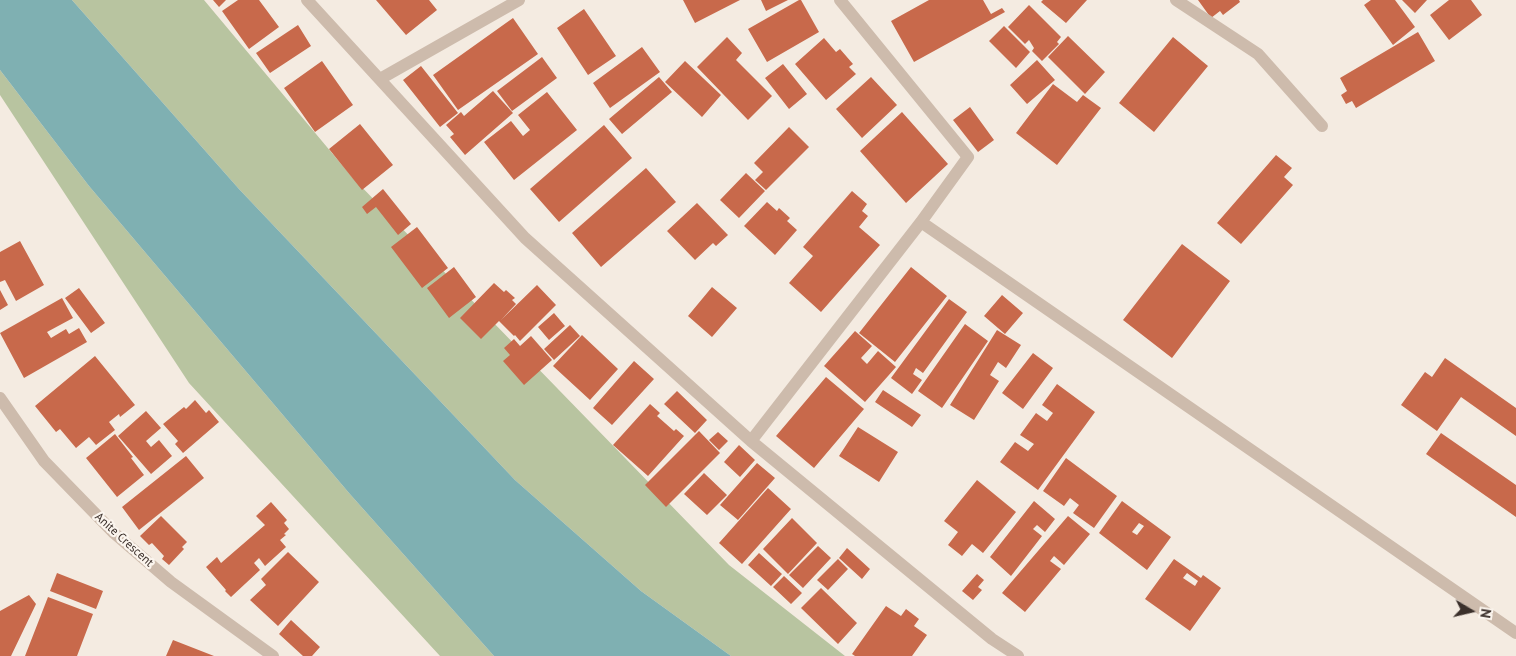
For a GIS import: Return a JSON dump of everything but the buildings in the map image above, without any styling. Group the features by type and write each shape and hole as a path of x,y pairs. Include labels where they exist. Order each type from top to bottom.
{"street":[{"path":"307,0 525,238 751,440 992,639 1018,656"},
{"path":"380,79 519,0"},
{"path":"751,440 921,222 968,157 840,0"},
{"path":"1176,0 1258,54 1322,126"},
{"path":"921,222 1516,633"},
{"name":"Anite Crescent","path":"0,398 44,461 114,533 172,582 273,656"}],"green space":[{"path":"72,0 204,0 352,177 729,565 845,656 731,656 641,591 515,480 239,189"},
{"path":"0,70 89,186 349,493 494,656 440,656 189,383 0,95"}],"water":[{"path":"0,0 72,0 239,189 515,480 641,591 731,656 494,656 349,493 89,186 0,70"}]}
